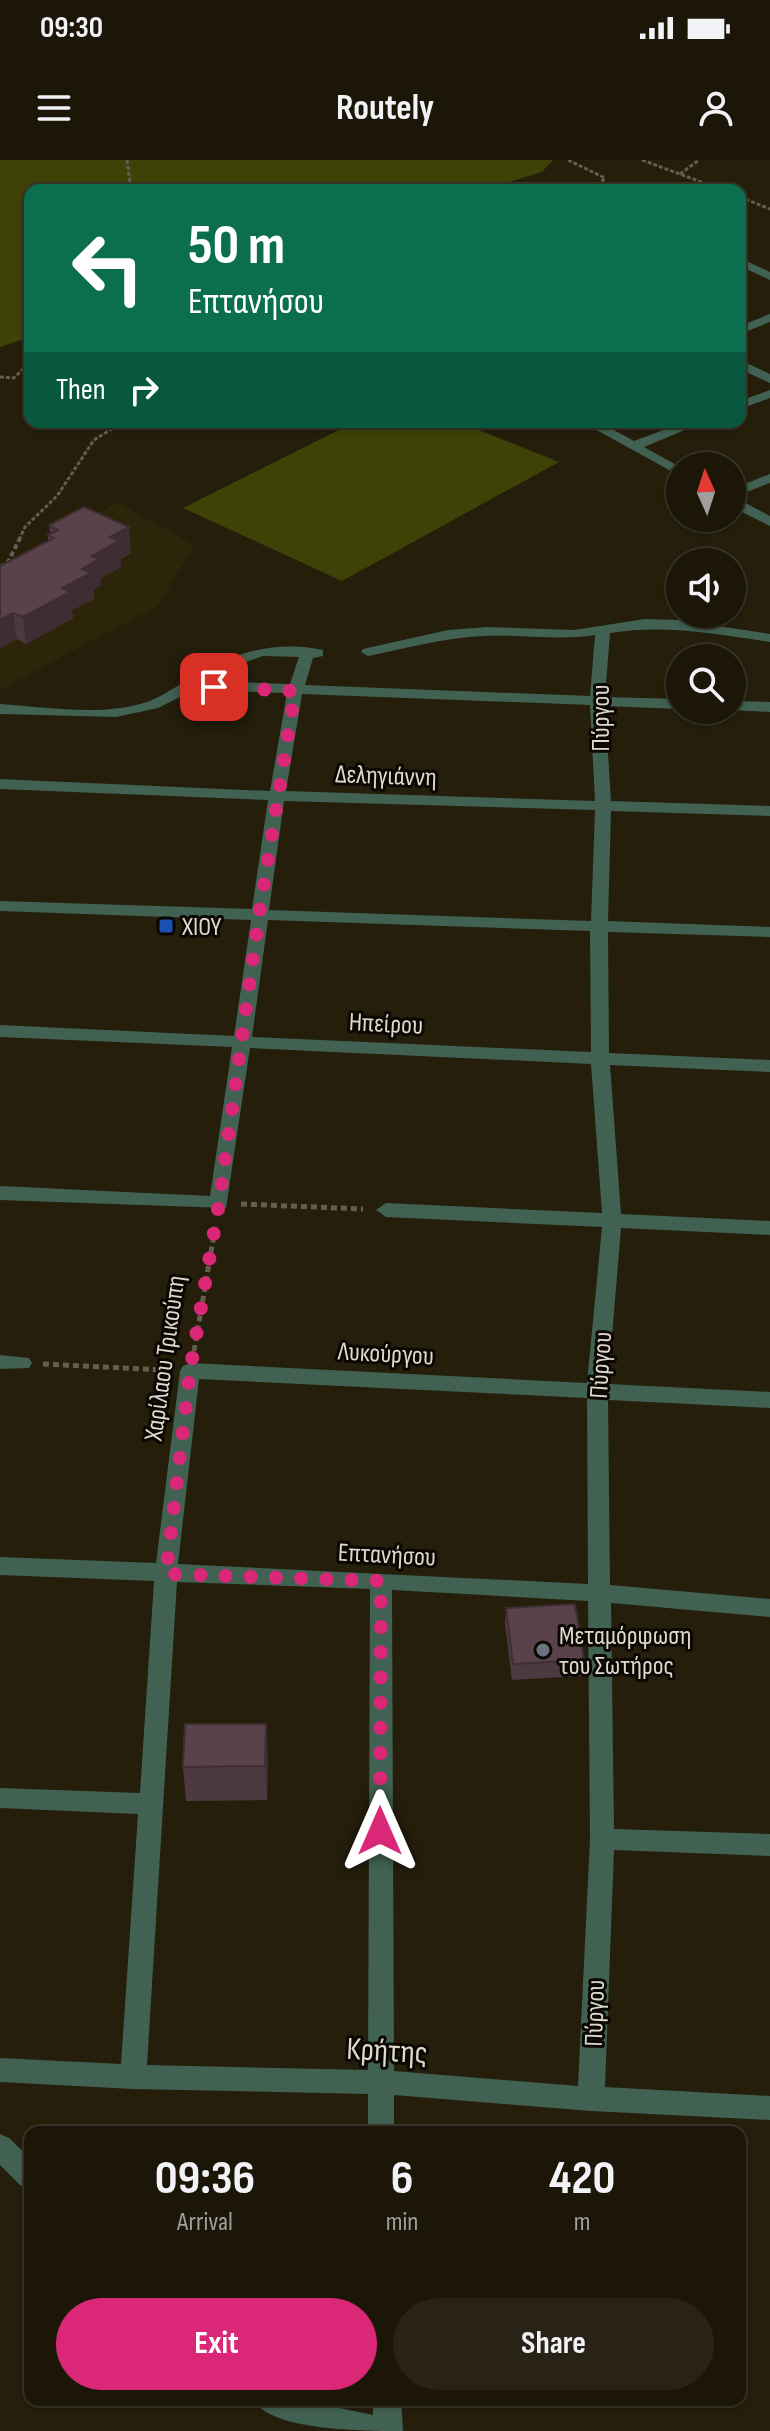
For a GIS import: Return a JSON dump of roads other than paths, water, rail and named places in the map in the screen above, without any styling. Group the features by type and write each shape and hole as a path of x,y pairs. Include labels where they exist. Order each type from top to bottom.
{"street":[{"path":"746,265 770,276"},
{"path":"746,328 770,318"},
{"path":"746,367 770,379"},
{"path":"746,403 770,394"},
{"path":"600,428 666,464"},
{"path":"633,446 681,428"},
{"path":"746,488 770,478"},
{"path":"746,509 770,522"},
{"path":"368,652 448,634 488,631 574,634 603,632 618,626 667,624 770,638"},
{"name":"Πύργου","path":"591,2099 602,1839 597,1391 612,1221 600,1058 599,926 603,805 597,702 603,632"},
{"path":"0,709 124,713 155,704 205,674 256,653 313,654 295,691 277,796 219,1203 0,1193"},
{"path":"188,685 666,704"},
{"path":"746,706 770,707"},
{"name":"Δεληγιάννη","path":"0,784 770,811"},
{"path":"0,906 770,932"},
{"name":"Ηπείρου","path":"0,1031 770,1066"},
{"path":"386,1210 770,1228"},
{"path":"0,1362 22,1363"},
{"name":"Λυκούργου","path":"190,1371 770,1400"},
{"name":"Χαρίλαου Τρικούπη","path":"133,2077 166,1574 190,1371"},
{"name":"Επτανήσου","path":"0,1566 381,1581 599,1593 770,1608"},
{"path":"381,1581 381,2126"},
{"path":"0,1798 151,1804"},
{"path":"602,1839 770,1845"},
{"name":"Κρήτης","path":"0,2070 133,2077 380,2082 591,2099 770,2108"},
{"path":"0,2147 24,2170"},
{"path":"277,2406 285,2411 378,2431"},
{"path":"387,2406 388,2431"}],"place":[{"name":"ΧΙΟΥ","path":"166,926"},
{"name":"Μεταμόρφωση του Σωτήρος","path":"543,1650"}]}
